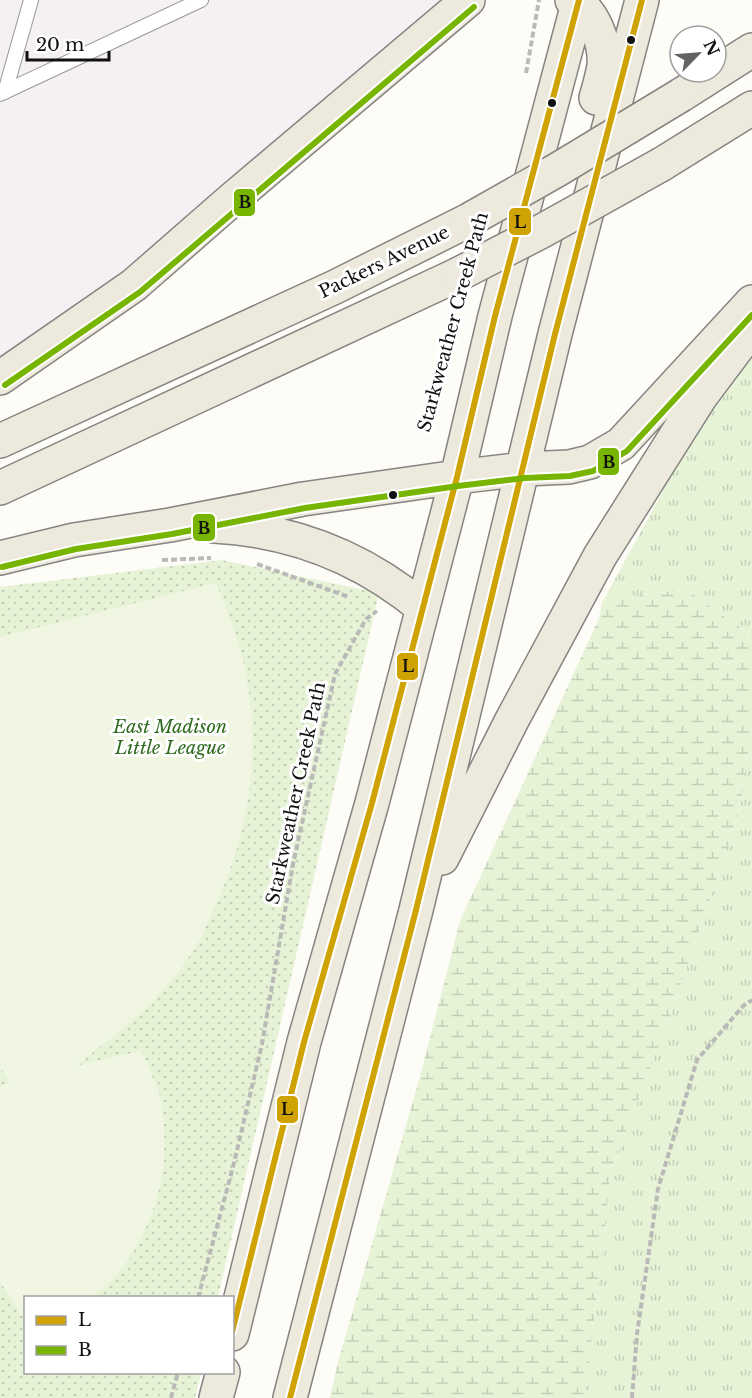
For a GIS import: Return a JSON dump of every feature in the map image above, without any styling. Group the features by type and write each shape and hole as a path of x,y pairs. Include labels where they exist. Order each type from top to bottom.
{"main road":[{"path":"290,1398 416,910 555,334 642,0"},
{"path":"555,334 549,314 550,292 576,192 604,64 597,30 591,18 576,1"},
{"path":"234,1326 304,1041 372,803 457,477 495,316 576,1"},
{"path":"0,378 134,285 229,201 469,2"},
{"name":"Packers Avenue","path":"0,441 335,287 468,220 565,166 752,50"},
{"path":"0,488 457,275 662,164 752,108"},
{"path":"0,558 74,540 170,525 280,502 457,477 580,465 601,457 621,444 752,302"},
{"path":"416,910 512,720 600,556 701,396 752,328"},
{"path":"170,525 245,528 290,537 357,562 396,586 423,608"},
{"path":"216,1398 222,1374"}],"lane":[{"path":"3,93 31,0"},
{"path":"3,93 201,0"}],"path":[{"path":"524,81 539,0"},
{"path":"161,560 217,558"},
{"path":"250,562 357,602"},
{"name":"Starkweather Creek Path","path":"199,1296 234,1163 262,1044 293,864 335,674 366,619 387,606 396,586"},
{"path":"366,607 375,612"},
{"path":"632,1398 637,1334 658,1189 697,1060 743,1006 752,1000"},
{"path":"171,1398 177,1374"}],"shaded area":[{"path":"0,0 473,0 0,378"}],"green space":[{"path":"752,357 752,636 685,589 603,601 689,443"},
{"name":"East Madison Little League","path":"222,560 379,593 218,1296 24,1296 24,1374 201,1374 195,1398 0,1398 0,587"},
{"path":"216,583 242,655 250,698 252,731 252,764 242,828 234,859 202,935 182,967 155,999 108,1041 75,1066 141,1051 159,1093 162,1108 164,1154 159,1191 153,1210 127,1261 110,1282 93,1296 24,1296 24,1318 0,1282 0,1087 10,1082 0,1067 0,637"},
{"path":"685,589 752,636 752,729 739,813 669,1019 611,1171 585,1398 330,1398 338,1362 419,1080 460,921 600,616 602,601"},
{"path":"752,729 752,1398 585,1398 611,1171 669,1019 739,813"}],"transit line":[{"name":"L","path":"234,1324 304,1042 372,803 457,477 495,316 579,0"},
{"name":"L","path":"290,1398 416,910 555,334 642,0"},
{"name":"B","path":"5,385 140,292 474,7"},
{"name":"B","path":"2,567 76,549 172,534 305,508 458,486 525,478 570,476 593,471 627,451 752,315"}]}
